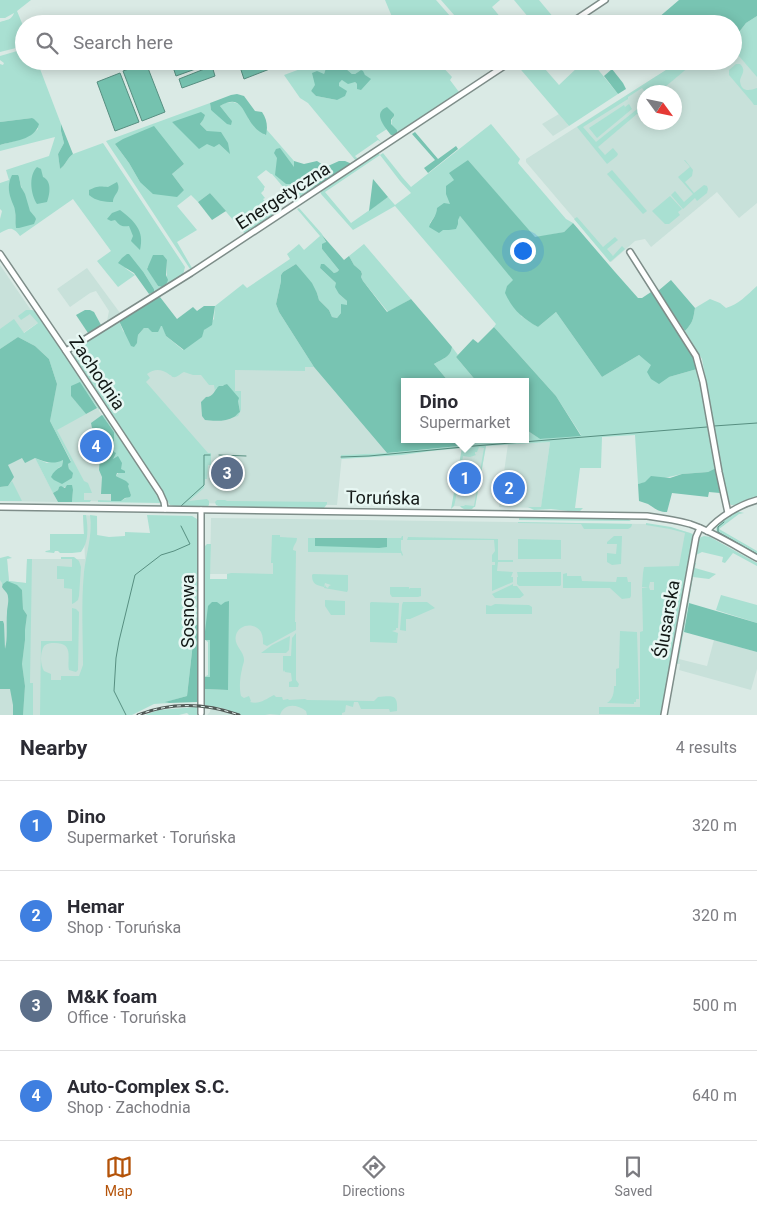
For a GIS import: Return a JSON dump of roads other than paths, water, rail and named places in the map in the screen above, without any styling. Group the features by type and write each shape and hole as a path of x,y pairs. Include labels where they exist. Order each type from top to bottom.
{"street":[{"path":"582,15 604,0"},
{"name":"Energetyczna","path":"66,351 191,273 498,70"},
{"path":"630,252 696,356 703,382 728,513"},
{"name":"Zachodnia","path":"0,254 162,496 165,509"},
{"path":"707,531 714,523 728,513 742,505 757,500"},
{"name":"Toruńska","path":"0,507 647,516 678,521 700,528 757,558"},
{"name":"Sosnowa","path":"201,713 202,510"},
{"name":"Ślusarska","path":"664,715 696,537 700,528"}],"waterway":[{"path":"714,426 757,423"},
{"path":"529,442 707,427"},
{"path":"341,457 511,443"},
{"path":"181,506 204,485 204,455 210,455"},
{"path":"219,455 246,456"},
{"path":"724,522 718,527 718,532 757,554"},
{"path":"126,715 114,691 116,658 135,575 161,555 190,544 181,526"}],"railway":[{"path":"138,715 175,706 201,706 239,715"}],"place":[{"name":"Auto-Complex S.C.","path":"96,446"},
{"name":"M&K foam","path":"227,473"},
{"name":"Dino","path":"465,478"},
{"name":"Hemar","path":"509,488"}]}
